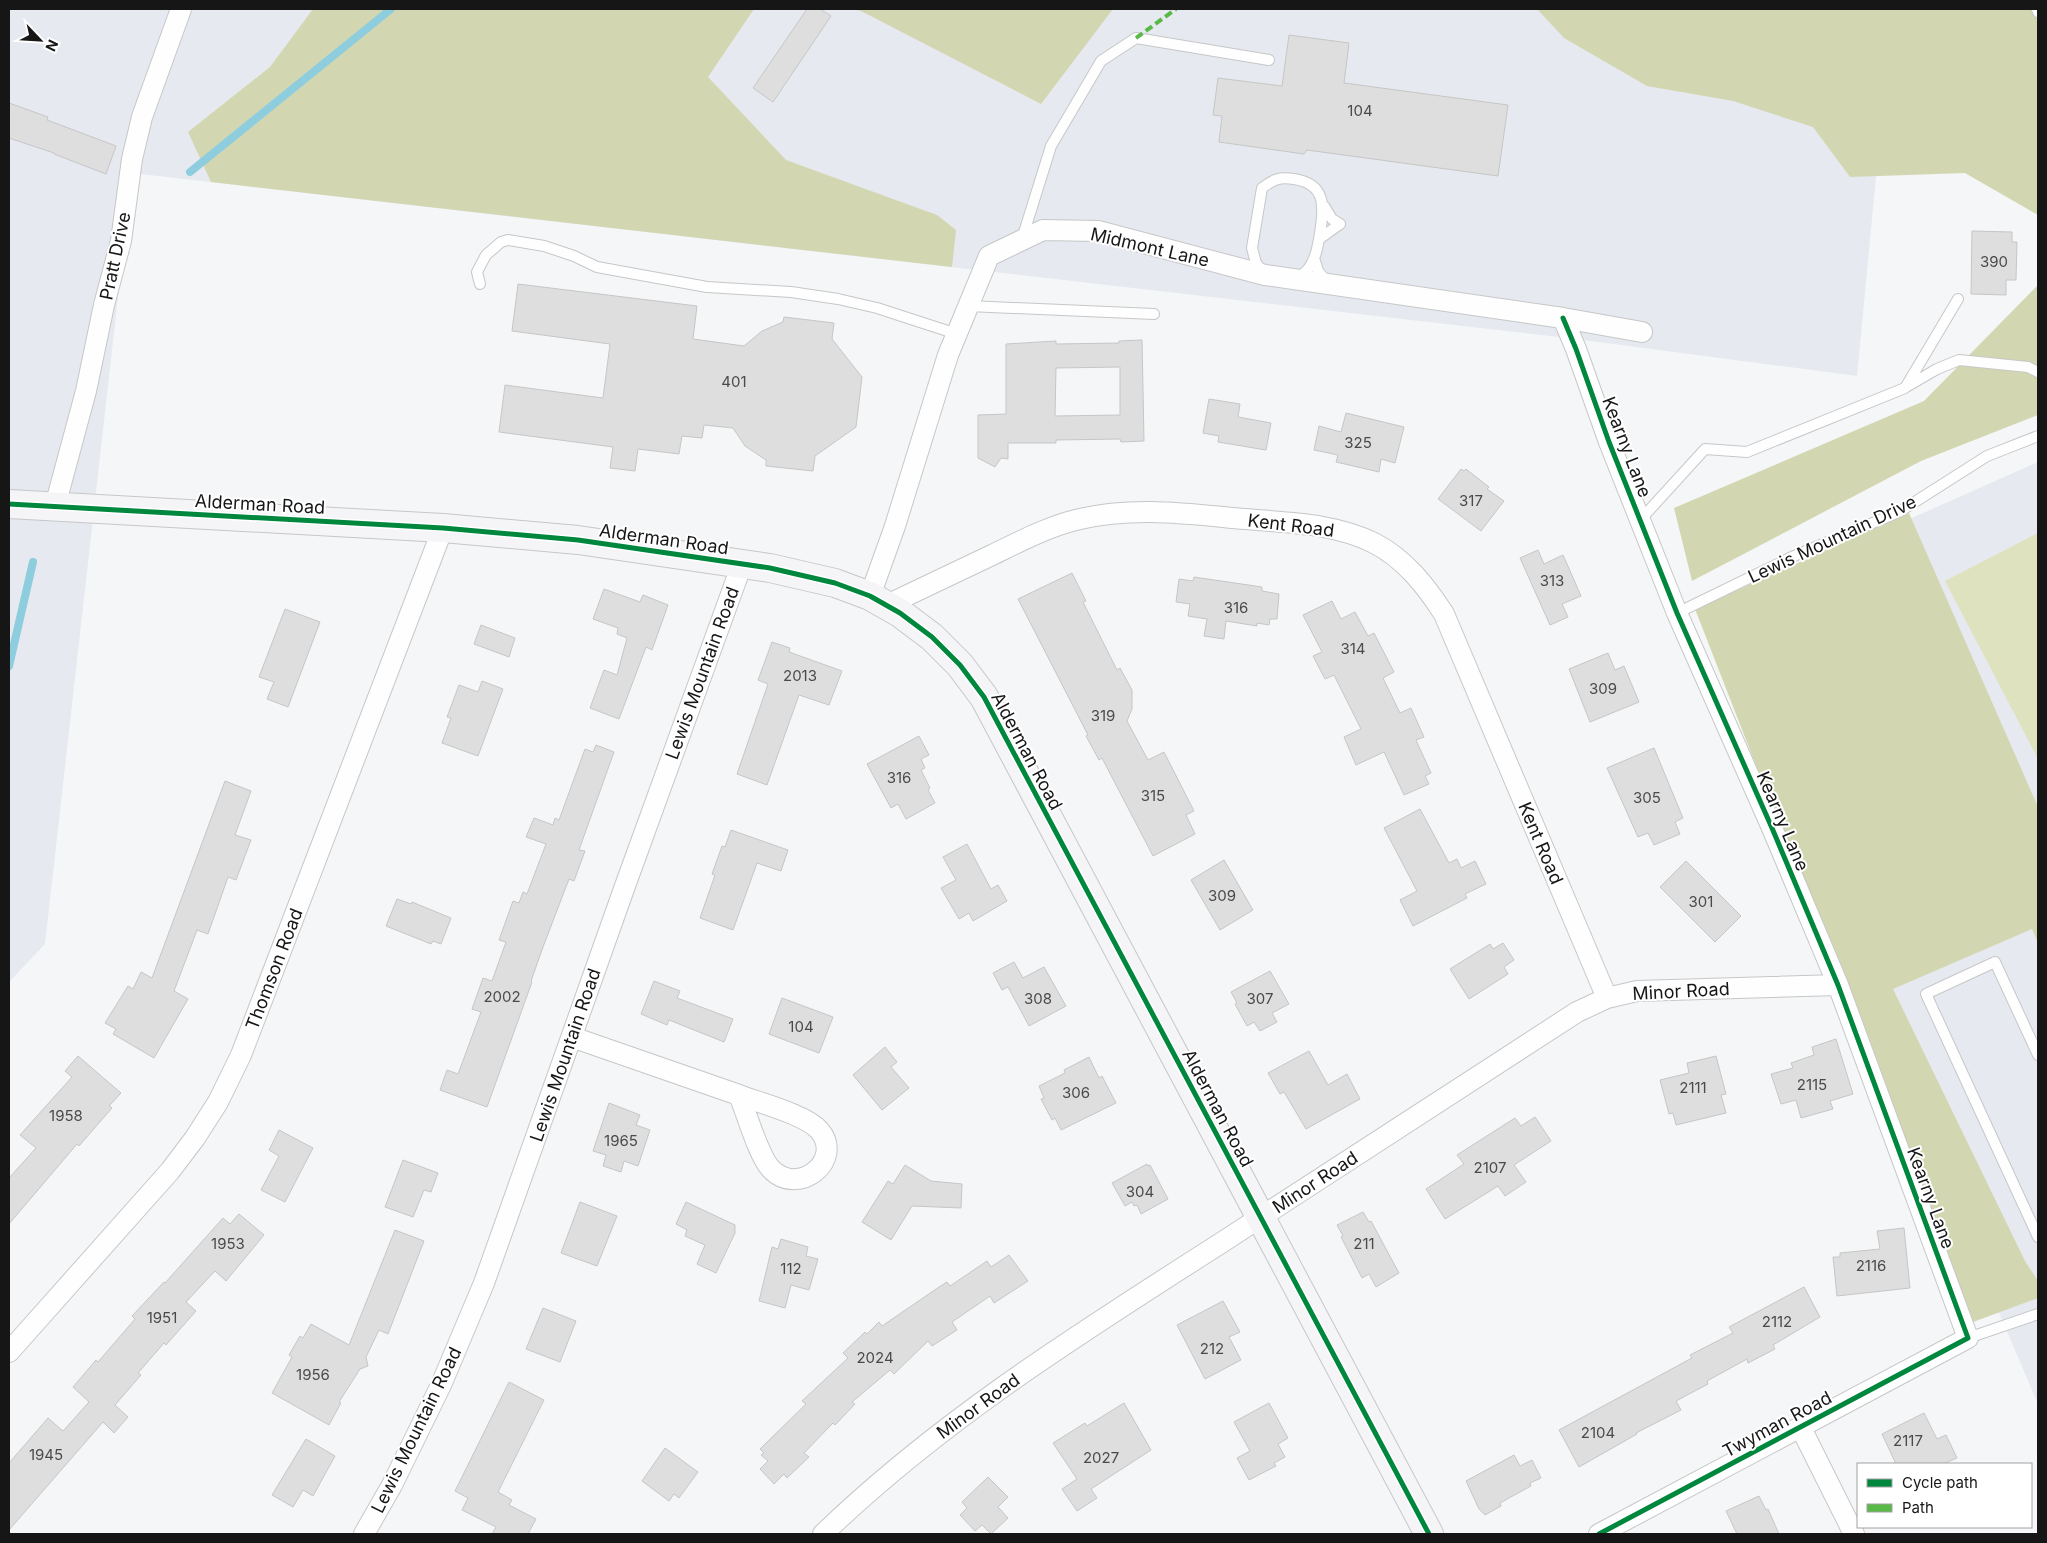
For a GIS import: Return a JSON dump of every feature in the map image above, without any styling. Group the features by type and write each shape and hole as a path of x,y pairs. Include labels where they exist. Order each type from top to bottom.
{"main road":[{"name":"Alderman Road","path":"9,504 443,528 578,540 742,564 835,583 878,601 932,637 960,665 984,697 1429,1534"}],"street":[{"name":"Pratt Drive","path":"55,506 86,391 104,305 121,241 132,159 142,117 181,9"},
{"name":"Midmont Lane","path":"878,601 895,526 948,355 989,256 1043,230 1098,231 1236,268 1260,269 1295,280 1563,318 1642,332"},
{"name":"Kearny Lane","path":"1563,318 1609,442 1677,613 1772,828 1838,985 1968,1338"},
{"name":"Kent Road","path":"878,601 1040,532 1078,519 1110,513 1151,511 1314,525 1345,531 1374,543 1406,565 1427,588 1444,614 1606,998"},
{"name":"Thomson Road","path":"9,1352 170,1171 195,1138 218,1102 242,1055 443,528"},
{"name":"Lewis Mountain Road","path":"364,1534 392,1484 441,1385 484,1283 742,564"},
{"name":"Minor Road","path":"823,1534 891,1473 969,1411 1077,1336 1577,1012 1606,998 1637,991 1838,985"},
{"path":"572,1037 739,1095 811,1123 821,1132 825,1139 826,1152 822,1165 812,1175 799,1179 784,1178 772,1170 765,1161 739,1095"},
{"name":"Twyman Road","path":"1599,1534 1968,1338"},
{"path":"1801,1428 1854,1534"}],"lane":[{"path":"1021,240 1051,146 1101,61 1136,38 1269,60"},
{"path":"1236,268 1247,259 1252,248 1262,188 1274,179 1307,181 1319,194 1324,208 1332,219 1340,224 1319,239"},
{"path":"1295,280 1307,271 1314,258 1324,208"},
{"path":"480,284 477,272 486,255 501,242 508,240 544,246 574,256 597,267 707,287 791,292 838,298 884,310 957,334"},
{"path":"1252,248 1260,269"},
{"path":"1314,258 1318,271 1329,285"},
{"path":"1905,388 1958,299"},
{"path":"968,306 1154,314"},
{"path":"1642,522 1644,516 1705,448 1747,452 1905,388 1938,369 1959,360 2028,367 2038,372"},
{"name":"Lewis Mountain Drive","path":"1677,613 1794,556 1898,512 1987,456 2038,436"},
{"path":"2038,1054 1995,962 1926,994 2038,1237"},
{"path":"1968,1338 2038,1314"}],"shaded area":[{"path":"9,9 1892,9 1857,376 1568,338 132,173 45,944 9,982"},
{"path":"2038,462 2038,1404 1700,612"}],"green space":[{"path":"313,9 754,9 708,77 786,160 937,215 956,230 952,267 211,182 188,132 270,67"},
{"path":"852,9 1113,9 1041,104 861,11"},
{"path":"1537,9 2038,9 2038,215 1965,173 1850,177 1813,127 1733,101 1647,86 1564,38"},
{"path":"2038,285 2038,415 1921,461 1692,581 1674,508 1924,401"},
{"path":"1909,513 2038,807 2038,943 2032,929 1893,989 2025,1261 2038,1281 2038,1298 1973,1322 1695,609"},
{"path":"2038,533 2038,759 1945,581"}],"building":[{"path":"807,9 820,9 831,16 773,102 753,88"},
{"path":"1289,35 1349,43 1344,83 1508,105 1498,176 1307,150 1304,154 1219,142 1222,116 1213,115 1218,78 1282,86"},
{"path":"9,103 48,117 47,120 116,146 106,174 54,153 9,138"},
{"path":"1972,231 2012,232 2012,242 2017,242 2016,280 2006,280 2006,295 1971,294"},
{"path":"518,284 697,306 693,339 744,346 762,331 783,322 784,317 834,323 832,339 862,377 856,427 815,456 813,471 766,466 766,460 745,446 733,428 704,425 702,438 682,436 679,454 638,449 635,471 610,468 613,447 499,432 505,385 603,398 610,344 512,331"},
{"path":"1142,340 1144,441 1121,442 1120,439 1056,440 1056,443 1008,443 1008,459 1001,458 995,467 978,458 978,415 1006,414 1006,344 1056,341 1056,344 1119,343 1119,341","holes":["1120,367 1120,415 1055,416 1056,368"]},
{"path":"1209,399 1240,404 1238,417 1271,423 1266,450 1218,442 1219,436 1203,433"},
{"path":"1346,413 1404,427 1395,463 1381,459 1379,472 1336,462 1338,455 1314,450 1319,426 1341,432"},
{"path":"1461,469 1464,471 1466,469 1489,487 1487,489 1504,501 1481,531 1438,499"},
{"path":"1538,550 1544,564 1563,555 1581,596 1562,604 1568,617 1550,625 1520,558"},
{"path":"1072,573 1086,601 1083,602 1117,670 1120,668 1132,690 1132,709 1127,721 1148,760 1164,752 1194,811 1186,815 1195,834 1153,856 1102,758 1099,760 1086,736 1088,735 1018,599"},
{"path":"1194,577 1262,587 1262,591 1279,594 1277,619 1270,619 1269,625 1257,623 1257,626 1226,621 1224,639 1204,636 1207,619 1188,616 1190,604 1176,602 1179,579 1193,581"},
{"path":"604,589 640,602 643,595 668,605 652,650 646,647 619,719 590,708 604,670 617,675 627,638 617,634 618,628 593,619"},
{"path":"1332,601 1341,619 1355,612 1368,636 1374,633 1394,672 1383,678 1400,713 1411,708 1424,737 1416,740 1431,773 1425,776 1429,784 1404,795 1384,752 1356,765 1344,737 1361,729 1334,675 1325,679 1313,656 1322,652 1303,615"},
{"path":"285,609 320,622 288,707 267,699 274,682 259,677"},
{"path":"481,625 515,638 509,657 474,644"},
{"path":"772,642 790,648 789,652 842,671 829,705 799,695 767,785 737,774 768,684 758,680"},
{"path":"1608,653 1615,670 1624,666 1639,702 1590,722 1569,669"},
{"path":"482,681 503,689 478,756 442,743 451,718 447,717 459,685 478,692"},
{"path":"919,736 929,755 921,759 925,768 921,770 935,803 906,819 898,804 891,808 867,764"},
{"path":"596,745 614,752 579,850 585,851 574,881 569,879 487,1107 440,1090 447,1070 458,1074 481,1012 472,1009 483,978 492,981 506,942 499,940 513,901 519,903 523,892 527,894 546,844 526,837 534,818 553,825 555,818 559,820 585,749 593,752"},
{"path":"1654,748 1683,818 1675,822 1680,834 1654,845 1648,833 1638,837 1607,768"},
{"path":"225,781 251,791 235,835 251,840 236,880 228,877 208,934 197,930 174,991 188,999 154,1058 113,1034 116,1029 105,1023 128,986 133,989 141,972 152,978"},
{"path":"1420,809 1449,863 1457,859 1461,868 1475,861 1486,884 1465,894 1467,898 1413,926 1400,900 1417,891 1384,828"},
{"path":"731,830 788,850 781,871 757,863 733,930 700,918 715,875 712,874 722,846 725,847"},
{"path":"967,844 991,889 998,885 1007,901 973,921 969,913 959,919 941,888 956,880 943,857"},
{"path":"1224,860 1253,910 1220,930 1191,880"},
{"path":"1686,861 1741,916 1715,942 1660,887"},
{"path":"397,899 411,904 412,902 451,918 441,944 433,941 431,944 386,926"},
{"path":"1503,943 1514,960 1504,967 1508,974 1469,999 1450,969 1490,944 1493,949"},
{"path":"1014,962 1023,978 1044,967 1066,1006 1029,1026 1008,987 1002,990 993,973"},
{"path":"1270,971 1289,1004 1272,1013 1277,1022 1260,1031 1254,1022 1247,1026 1231,992"},
{"path":"654,981 680,991 677,998 733,1019 724,1042 669,1020 667,1025 641,1014"},
{"path":"782,998 833,1017 819,1053 769,1034"},
{"path":"1836,1039 1853,1094 1830,1101 1833,1109 1801,1118 1796,1100 1781,1104 1771,1074 1793,1068 1791,1063 1814,1055 1812,1047"},
{"path":"885,1047 897,1062 891,1067 909,1088 882,1110 853,1075"},
{"path":"1309,1051 1328,1085 1347,1074 1360,1099 1306,1129 1284,1092 1280,1094 1268,1073"},
{"path":"78,1056 121,1093 109,1106 112,1108 79,1146 77,1144 9,1224 9,1178 36,1148 20,1135 72,1077 65,1071"},
{"path":"1716,1056 1726,1094 1721,1095 1726,1113 1676,1125 1673,1113 1669,1114 1660,1080 1689,1073 1687,1063"},
{"path":"1089,1057 1099,1078 1102,1076 1116,1103 1061,1130 1055,1118 1052,1120 1041,1099 1044,1098 1039,1086 1065,1073 1064,1070"},
{"path":"609,1103 640,1115 636,1125 650,1130 638,1166 624,1161 621,1172 603,1166 606,1155 593,1151"},
{"path":"1535,1117 1551,1141 1514,1165 1526,1182 1505,1196 1498,1186 1445,1219 1426,1189 1464,1164 1457,1155 1515,1118 1521,1126"},
{"path":"279,1130 313,1148 285,1202 261,1190 279,1156 269,1150"},
{"path":"403,1160 438,1173 431,1192 424,1190 413,1217 385,1207"},
{"path":"1147,1164 1148,1166 1150,1165 1168,1199 1141,1214 1137,1205 1134,1206 1132,1202 1125,1206 1112,1183"},
{"path":"905,1165 931,1181 962,1184 961,1208 912,1206 891,1240 862,1222 888,1181 893,1184"},
{"path":"580,1202 617,1216 597,1266 561,1253"},
{"path":"686,1202 735,1225 735,1233 716,1273 697,1264 705,1245 685,1236 687,1230 676,1224"},
{"path":"1363,1212 1369,1222 1371,1221 1399,1273 1376,1287 1369,1274 1362,1278 1341,1237 1343,1236 1337,1225"},
{"path":"239,1214 264,1235 226,1281 215,1271 186,1302 196,1311 166,1345 164,1343 138,1373 141,1375 115,1405 128,1417 114,1433 103,1422 9,1530 9,1463 48,1418 63,1431 89,1402 73,1387 96,1360 98,1362 135,1319 132,1316 165,1283 223,1218 230,1224"},
{"path":"1904,1228 1910,1288 1837,1296 1833,1257 1840,1257 1840,1253 1880,1249 1877,1231"},
{"path":"395,1230 424,1241 388,1334 379,1330 366,1357 368,1366 360,1369 339,1402 341,1403 329,1425 272,1393 292,1357 289,1355 300,1336 303,1338 311,1324 349,1345"},
{"path":"781,1239 808,1247 806,1256 818,1259 809,1290 791,1285 785,1308 759,1301 772,1247 778,1249"},
{"path":"1009,1255 1028,1281 994,1303 990,1296 952,1322 957,1330 932,1346 928,1341 894,1374 890,1370 852,1402 855,1404 835,1425 833,1423 804,1453 809,1457 787,1478 784,1474 774,1484 760,1469 768,1461 761,1455 764,1453 760,1449 806,1404 802,1401 848,1358 843,1353 865,1332 867,1334 879,1322 882,1326 947,1282 950,1286 987,1261 991,1267"},
{"path":"1804,1287 1820,1317 1773,1345 1775,1349 1748,1363 1747,1359 1707,1381 1708,1384 1676,1401 1681,1410 1636,1433 1579,1467 1559,1430 1692,1358 1690,1355 1733,1333 1729,1327"},
{"path":"1223,1301 1240,1332 1229,1337 1241,1360 1205,1379 1177,1325"},
{"path":"543,1308 576,1321 560,1362 526,1349"},
{"path":"509,1382 544,1400 498,1492 512,1500 509,1505 536,1519 528,1534 492,1534 496,1527 462,1510 468,1498 455,1491"},
{"path":"1124,1403 1151,1450 1091,1489 1097,1498 1077,1511 1062,1489 1077,1479 1053,1443 1085,1423 1087,1426"},
{"path":"1269,1403 1288,1438 1278,1444 1285,1457 1274,1463 1276,1466 1249,1480 1237,1458 1250,1451 1234,1422"},
{"path":"1924,1413 1937,1439 1946,1435 1957,1458 1945,1463 1896,1463 1882,1434"},
{"path":"306,1439 335,1456 313,1496 303,1490 293,1507 272,1495"},
{"path":"665,1448 698,1472 679,1498 674,1494 669,1501 642,1481"},
{"path":"1514,1455 1520,1466 1532,1460 1541,1478 1530,1483 1531,1486 1500,1503 1501,1506 1485,1515 1479,1509 1466,1481"},
{"path":"988,1477 1008,1497 998,1507 1008,1518 991,1534 982,1525 975,1531 960,1515 967,1508 962,1502"},
{"path":"1759,1496 1766,1510 1768,1509 1779,1534 1737,1534 1726,1511"}],"waterway":[{"path":"190,172 391,9"},
{"path":"9,666 33,562"}],"marked path":[{"path":"1136,38 1176,9"}],"cycle path":[{"path":"1563,318 1609,442 1677,613 1772,828 1838,985 1968,1338 1599,1534"},
{"path":"9,504 443,528 578,540 770,568 835,583 870,596 900,613 932,637 960,665 984,697 1429,1534"}]}
